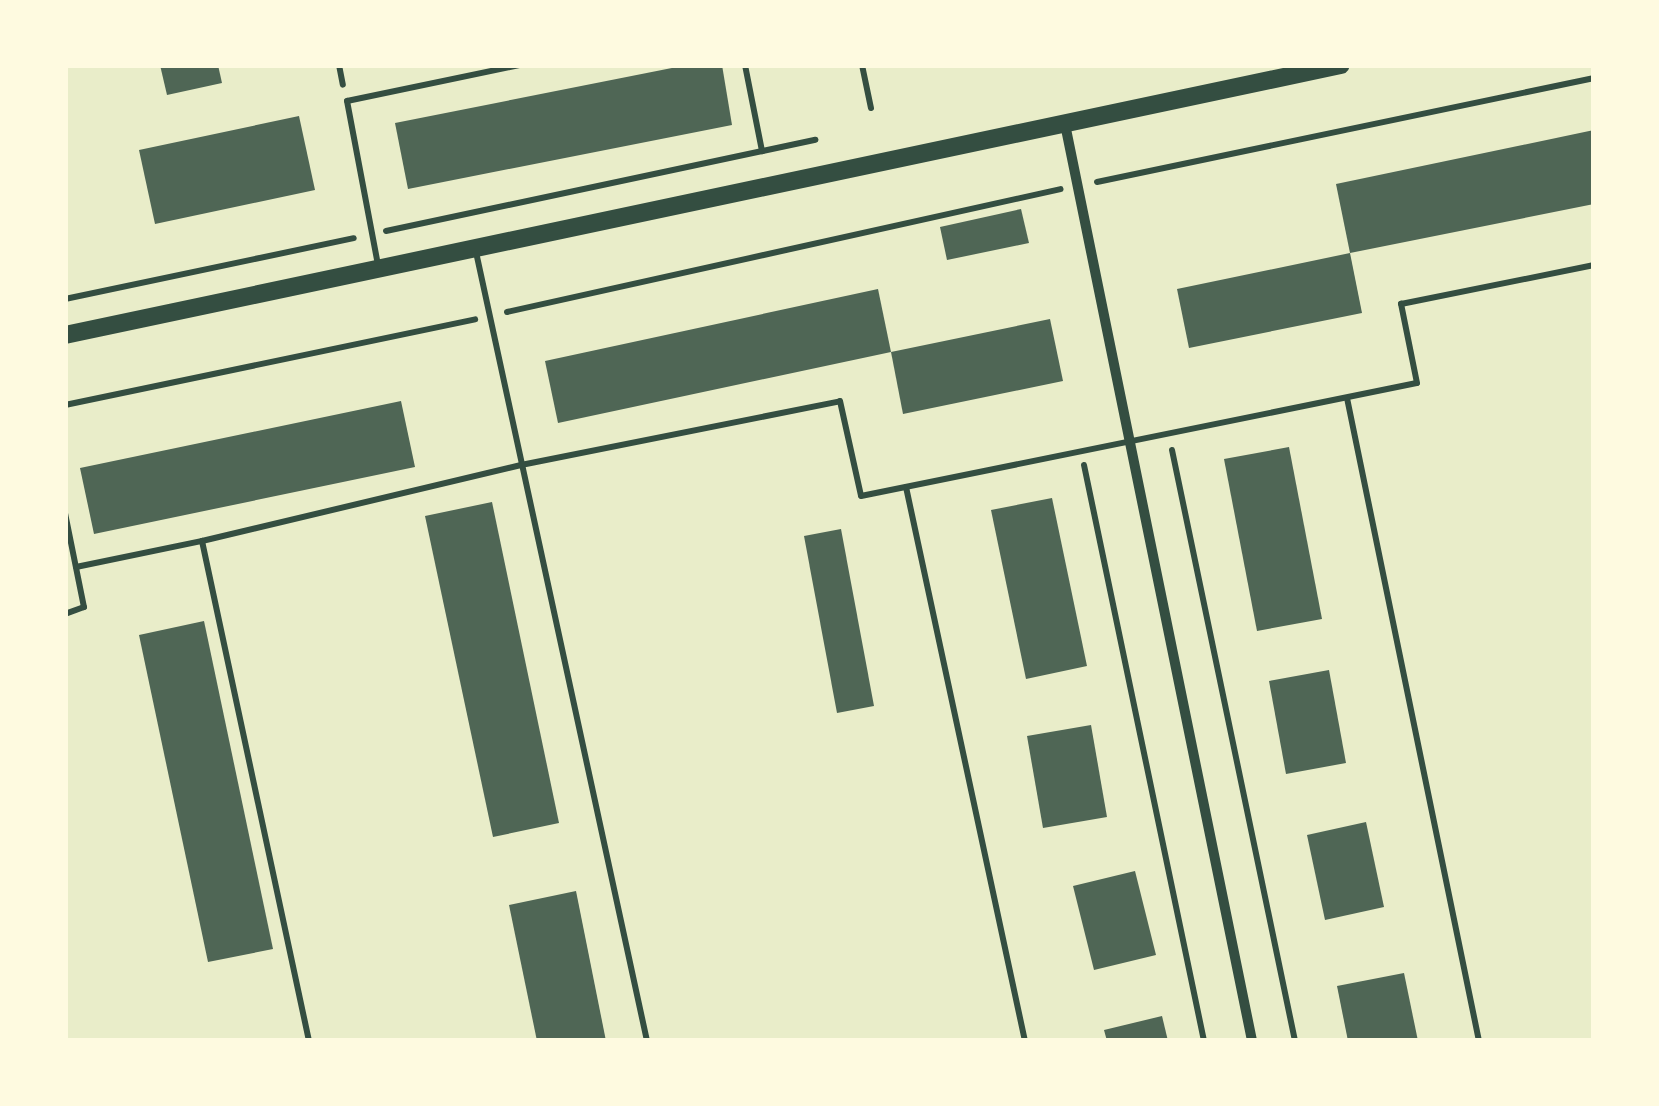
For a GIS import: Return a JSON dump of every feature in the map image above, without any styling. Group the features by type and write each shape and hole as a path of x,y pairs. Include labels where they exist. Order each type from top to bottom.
{"street":[{"path":"65,335 1341,65"},
{"path":"1065,124 1252,1041"}],"lane":[{"path":"378,271 374,233 346,101 518,65"},
{"path":"476,250 647,1041"},
{"path":"76,567 521,465 840,401 861,496 1417,384 1401,304 1594,265"},
{"path":"1347,398 1479,1041"},
{"path":"906,487 1026,1041"},
{"path":"65,513 84,607 65,614"},
{"path":"202,540 310,1041"}],"path":[{"path":"745,65 762,151"},
{"path":"862,65 871,108"},
{"path":"65,405 1594,78"},
{"path":"65,299 815,140"},
{"path":"1168,434 1296,1041"},
{"path":"1081,451 1204,1041"}],"building":[{"path":"160,65 218,65 222,83 167,95"},
{"path":"687,65 722,65 732,125 408,189 395,123"},
{"path":"299,116 315,190 155,224 139,150"},
{"path":"1594,130 1594,204 1350,253 1336,184"},
{"path":"1021,209 1029,243 947,260 940,227"},
{"path":"1350,253 1362,313 1189,348 1177,289"},
{"path":"878,289 891,352 558,423 545,361"},
{"path":"1050,319 1063,381 903,414 891,352"},
{"path":"401,401 415,467 94,534 80,468"},
{"path":"1289,447 1322,619 1257,631 1224,459"},
{"path":"1052,498 1087,666 1026,679 991,510"},
{"path":"492,502 559,823 493,837 425,516"},
{"path":"841,529 874,706 837,713 804,536"},
{"path":"204,621 273,949 208,962 139,635"},
{"path":"1329,670 1346,763 1286,774 1269,681"},
{"path":"1091,725 1107,817 1043,828 1027,736"},
{"path":"1366,822 1384,907 1325,920 1307,835"},
{"path":"1135,871 1156,955 1094,970 1073,886"},
{"path":"576,891 606,1041 537,1041 509,905"},
{"path":"1404,973 1418,1041 1348,1041 1337,986"},
{"path":"1162,1016 1168,1041 1107,1041 1104,1030"}]}
